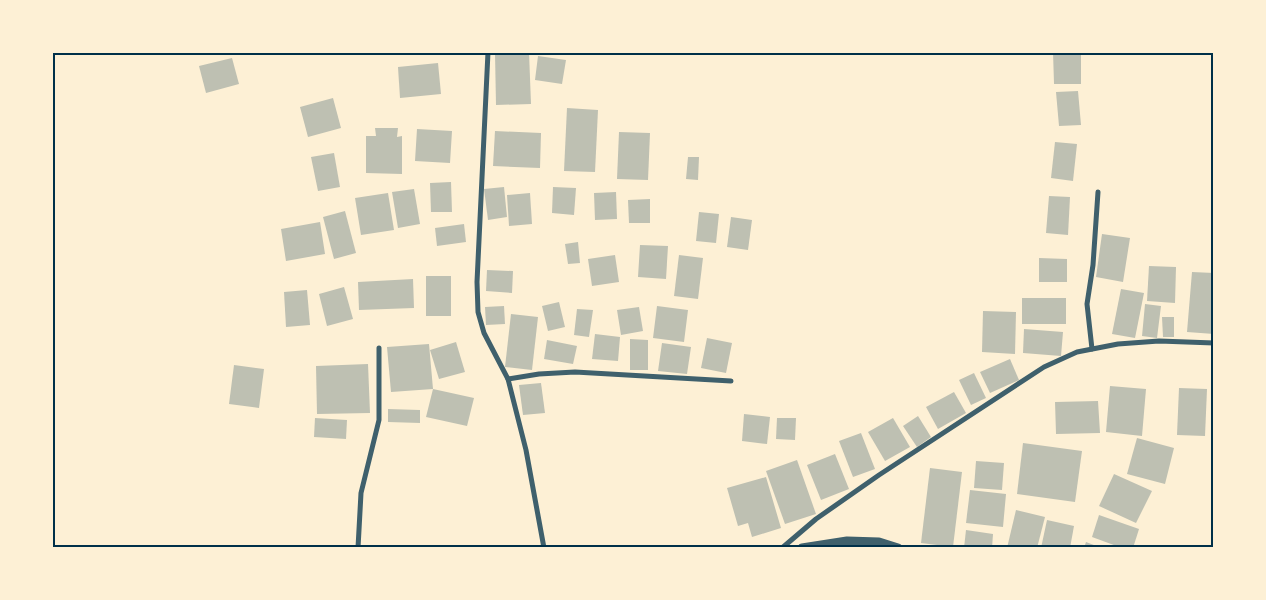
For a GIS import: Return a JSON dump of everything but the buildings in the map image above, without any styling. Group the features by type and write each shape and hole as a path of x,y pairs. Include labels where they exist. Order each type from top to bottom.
{"street":[{"path":"488,52 477,282 478,312 484,333 508,379 526,450 544,548"},
{"path":"1092,349 1087,304 1093,265 1098,192"},
{"path":"782,548 816,519 878,475 1021,381 1052,363 1077,352 1118,344 1160,341 1214,344"},
{"path":"358,548 361,493 379,420 379,348"},
{"path":"508,379 539,374 575,372 731,381"},
{"path":"802,548 847,541 879,542 898,548"}]}
